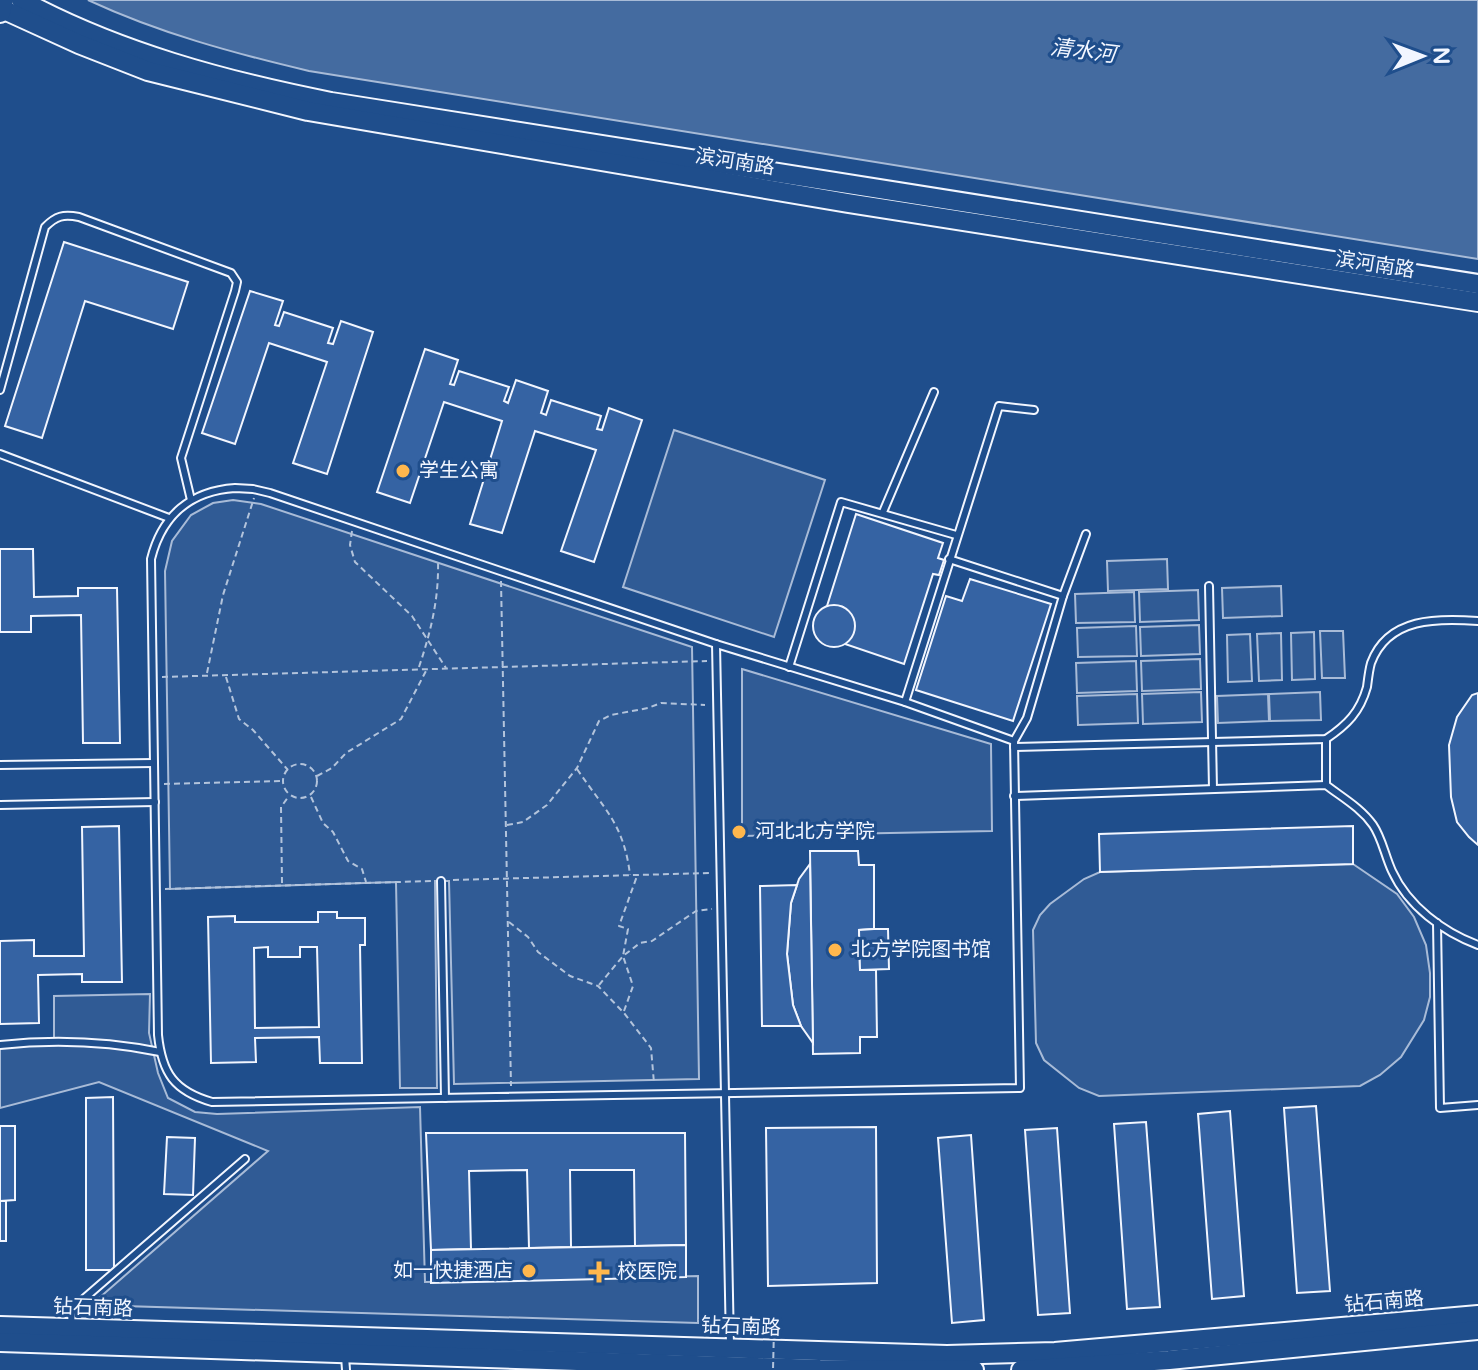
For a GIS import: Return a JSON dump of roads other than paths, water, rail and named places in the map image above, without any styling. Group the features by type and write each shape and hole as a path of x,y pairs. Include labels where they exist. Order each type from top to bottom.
{"main road":[{"path":"0,9 3,0"},
{"name":"滨河南路","path":"21,0 112,41 185,66 261,88 331,102 1478,284"},
{"name":"滨河南路","path":"0,9 148,71 308,111 833,201 1478,302"},
{"name":"钻石南路","path":"639,1359 730,1349 947,1355 1055,1352 1478,1315"},
{"name":"钻石南路","path":"0,1326 617,1359"},
{"name":"钻石南路","path":"1021,1370 1169,1360 1478,1330"},
{"name":"钻石南路","path":"0,1342 346,1361 639,1359 820,1369 974,1370"}],"lane":[{"path":"0,390 45,227 55,217 79,217 231,273 237,282 235,291 181,458 191,500"},
{"path":"883,512 934,392"},
{"path":"905,702 999,406 1034,410"},
{"path":"0,454 169,518"},
{"path":"1086,534 1063,596 1027,718 1014,744 1020,1088 212,1102 196,1098 166,1073 160,1052 151,559 160,531 169,518 191,500 219,489 258,490 716,644 905,702 1014,744 1326,739 1355,715 1362,704 1371,663 1380,645 1399,630 1423,620 1478,621"},
{"path":"789,667 841,502 956,535"},
{"path":"949,559 1063,596"},
{"path":"1209,586 1213,789"},
{"path":"716,644 730,1349"},
{"path":"1326,739 1326,785"},
{"path":"0,765 154,763"},
{"path":"1014,796 1326,785 1365,814 1376,829 1393,874 1409,898 1453,936 1478,945"},
{"path":"0,805 155,802"},
{"path":"441,881 445,1098"},
{"path":"1437,923 1440,1108 1478,1105"},
{"path":"0,1045 37,1041 93,1041 160,1052"},
{"path":"71,1329 72,1309 245,1159"}],"water":[{"name":"清水河","path":"88,0 1478,0 1478,259 309,71 197,41"}],"place":[{"name":"学生公寓","path":"403,471"},
{"name":"河北北方学院","path":"739,832"},
{"name":"北方学院图书馆","path":"835,950"},
{"name":"如一快捷酒店","path":"529,1271"},
{"name":"校医院","path":"599,1272"}]}
